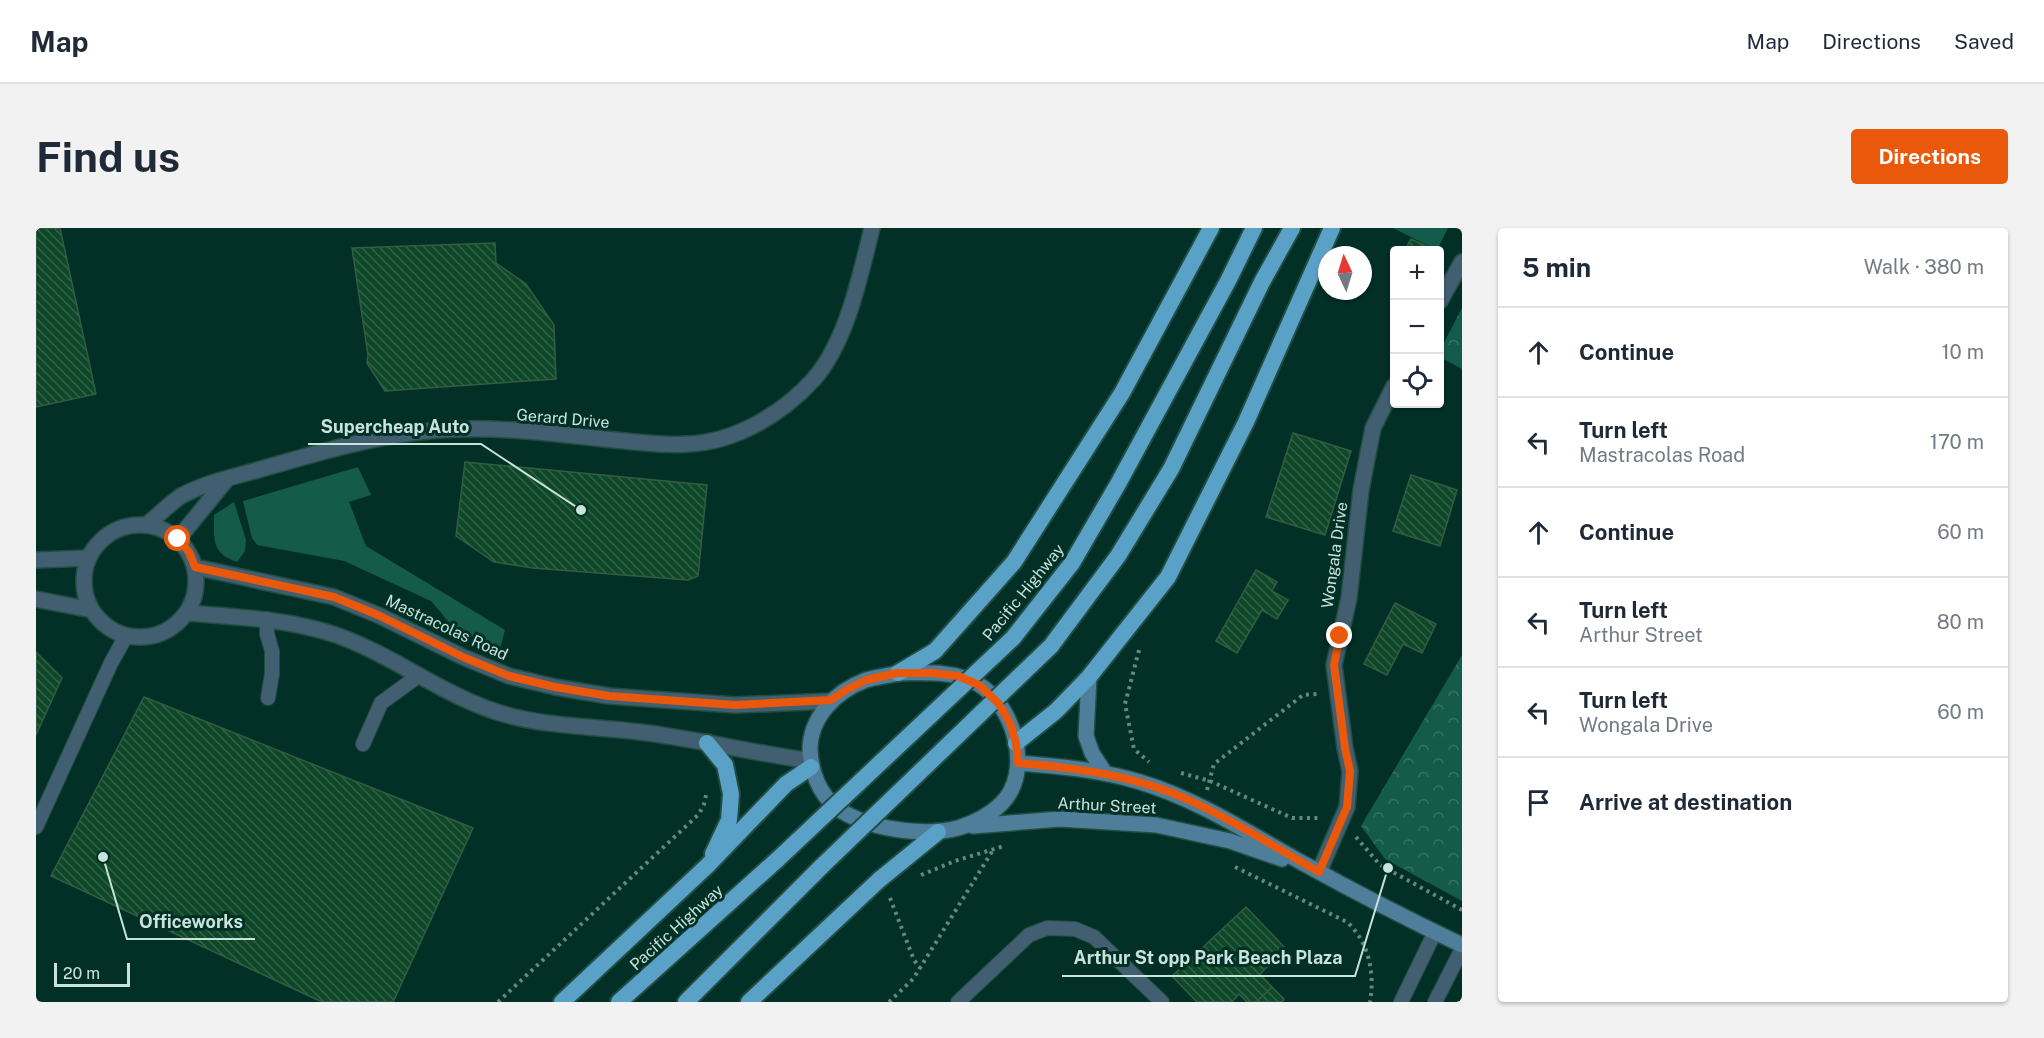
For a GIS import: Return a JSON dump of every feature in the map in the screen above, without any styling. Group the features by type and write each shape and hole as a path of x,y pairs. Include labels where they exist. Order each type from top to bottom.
{"highway":[{"path":"897,673 934,651 1014,562 1122,393 1211,228"},
{"name":"Pacific Highway","path":"620,1002 778,859 1013,638 1072,563 1118,484 1228,281 1254,228"},
{"path":"686,1002 822,866 1051,646 1118,556 1171,469 1262,282 1292,228"},
{"path":"1016,743 1056,711 1089,677 1168,577 1246,422 1332,228"},
{"path":"707,743 725,765 731,794 729,820 707,866"},
{"path":"562,1002 707,866 786,784 811,764"},
{"path":"749,1002 879,880 938,832"}],"main road":[{"path":"897,673 958,676 979,685 999,704 1010,723 1016,743 1018,763 1015,781 1003,803 984,818 958,828 923,833 890,830 861,820 839,809 826,797 811,764 810,739 818,719 831,700 866,680 897,673"},
{"path":"1089,677 1086,736 1092,753 1105,773"},
{"name":"Arthur Street","path":"1018,763 1078,768 1105,773 1140,782 1194,802 1319,872 1462,947"},
{"name":"Arthur Street","path":"958,828 1060,819 1156,825 1230,841 1319,872"}],"street":[{"name":"Gerard Drive","path":"146,525 179,497 203,485 290,460 396,435 458,429 522,431 659,444 690,444 725,438 750,428 789,403 815,378 834,349 846,320 872,228"},
{"path":"1441,300 1462,262"},
{"name":"Wongala Drive","path":"1319,872 1347,807 1350,771 1334,665 1349,598 1361,490 1373,428 1390,396"},
{"path":"178,539 227,479"},
{"path":"146,525 164,530 178,539 189,552 195,567 197,583 195,598 188,613 176,625 161,634 144,638 126,636 106,626 92,610 85,593 84,575 89,558 98,544 112,532 129,526 146,525"},
{"path":"36,560 89,558"},
{"name":"Mastracolas Road","path":"195,567 334,597 509,676 555,687 621,697 724,704 831,700"},
{"path":"36,599 92,610"},
{"path":"188,613 267,620 336,635 458,697 501,713 546,722 641,732 811,764"}],"lane":[{"path":"267,620 267,634 272,651 272,674 268,698"},
{"path":"36,828 111,663 126,636"},
{"path":"363,744 381,703 418,676"},
{"path":"958,1002 1029,935 1047,928 1075,928 1094,937 1162,1002"},
{"path":"1401,1002 1435,932"},
{"path":"1435,1002 1462,947"}],"path":[{"path":"1141,641 1125,704 1134,749 1153,765"},
{"path":"1210,781 1214,764 1303,694 1338,693"},
{"path":"1176,771 1210,781 1292,818 1323,818"},
{"path":"498,1002 699,814 707,793 707,784"},
{"path":"1354,834 1380,865 1462,910"},
{"path":"915,877 1005,846"},
{"path":"889,1002 913,979 994,848"},
{"path":"1226,862 1347,921 1367,950 1372,980 1370,1002"},
{"path":"889,895 914,960 920,968"}],"green space":[{"path":"1393,228 1448,228 1439,246 1429,246"},
{"path":"1462,308 1462,369 1444,359 1444,342"},
{"path":"358,467 371,495 349,502 366,546 505,630 500,649 476,640 448,621 431,601 344,561 257,545 252,538 243,501"},
{"path":"234,502 246,540 245,551 237,562 218,550 214,538 214,515"},
{"path":"1462,655 1462,901 1385,859 1361,826"}],"building":[{"path":"36,228 60,228 96,394 36,407"},
{"path":"1411,239 1426,246 1407,246"},
{"path":"495,243 496,263 526,284 554,325 556,379 385,391 367,363 368,355 352,248"},
{"path":"1293,433 1351,451 1325,535 1266,517"},
{"path":"465,462 707,485 698,576 688,580 533,568 494,562 456,536"},
{"path":"1411,475 1457,490 1440,546 1393,531"},
{"path":"1256,570 1277,582 1272,591 1288,600 1277,619 1262,610 1237,653 1216,641"},
{"path":"1395,603 1436,624 1422,653 1403,644 1387,675 1364,664"},
{"path":"36,652 62,678 36,735"},
{"path":"144,697 473,828 393,1002 322,1002 51,876"},
{"path":"1246,907 1286,949 1260,974 1272,987 1256,1002 1247,1002 1239,994 1232,1002 1197,1002 1172,976"},
{"path":"1272,987 1284,999 1282,1002 1256,1002"}],"place":[{"name":"Supercheap Auto","path":"581,510"},
{"name":"Officeworks","path":"103,857"},
{"name":"Arthur St opp Park Beach Plaza","path":"1388,868"}],"route":[{"path":"178,539 189,552 195,567 334,597 509,676 555,687 609,696 735,705 831,700 866,680 897,673 958,676 979,685 999,704 1010,723 1016,743 1018,763 1078,768 1140,782 1194,802 1319,872 1347,807 1350,771 1334,665 1340,636"}]}
